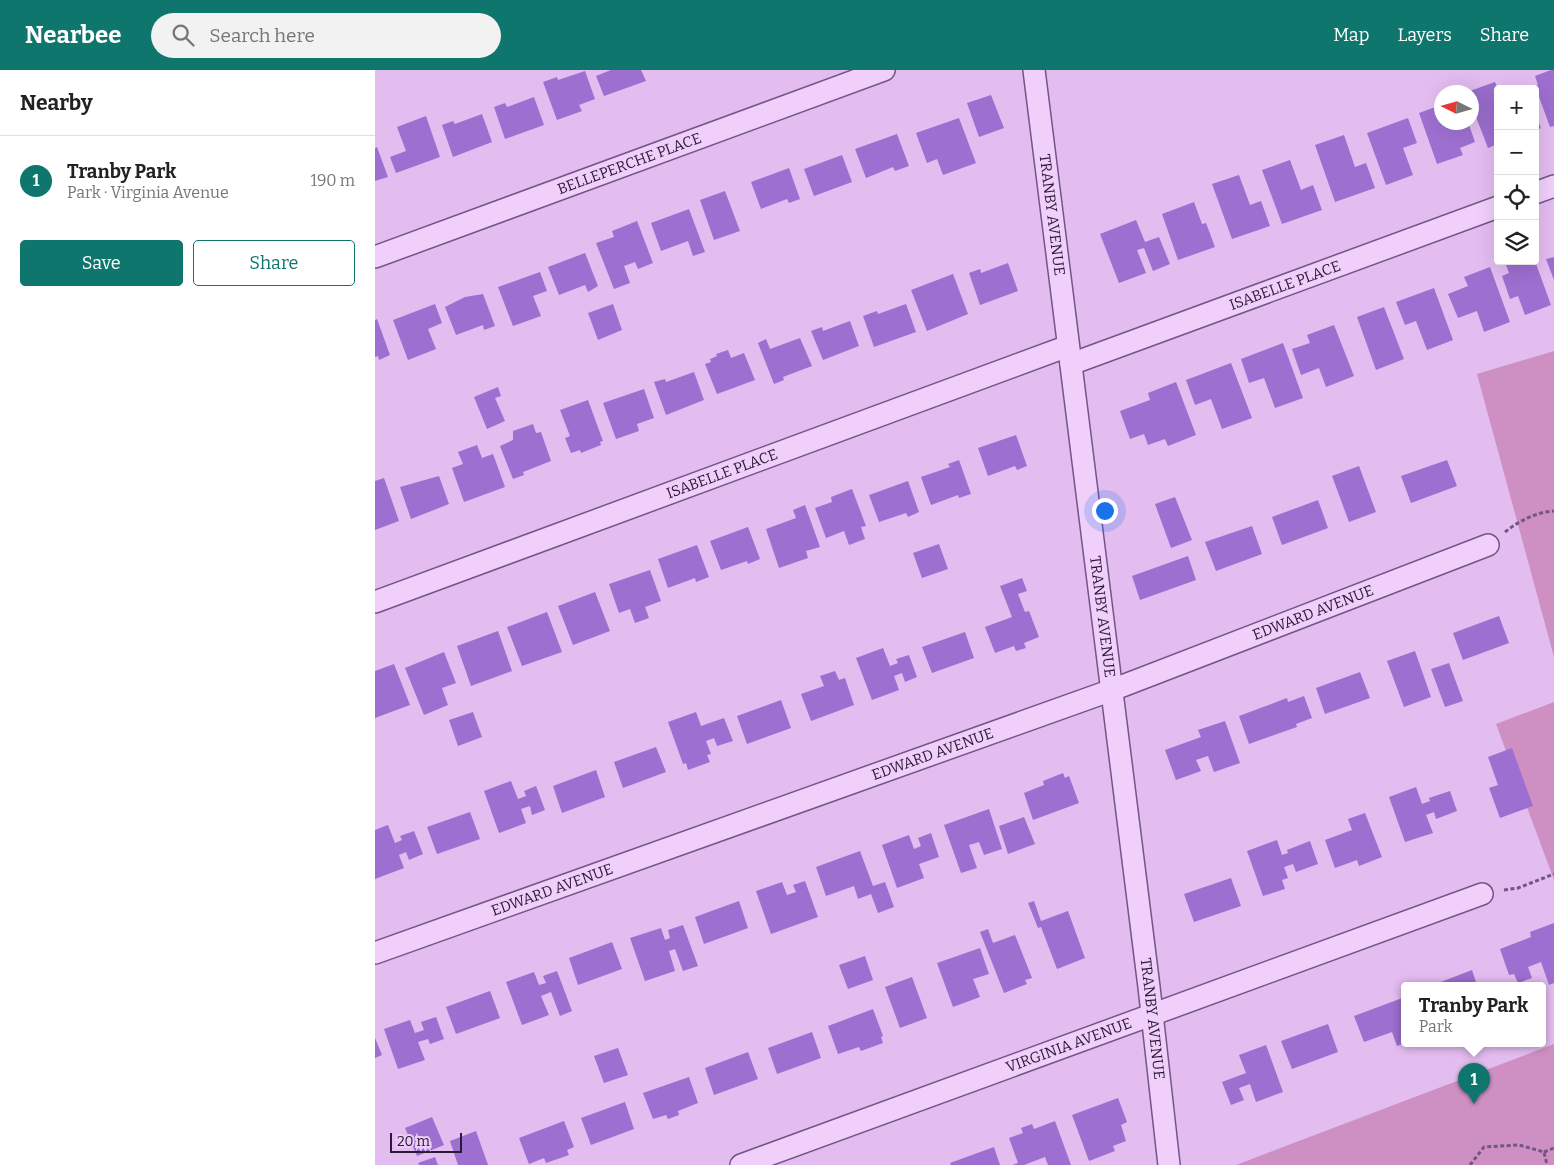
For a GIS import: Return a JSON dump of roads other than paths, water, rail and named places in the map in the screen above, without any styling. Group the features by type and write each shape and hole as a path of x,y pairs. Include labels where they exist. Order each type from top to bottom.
{"street":[{"name":"BELLEPERCHE PLACE","path":"375,257 884,70"},
{"name":"TRANBY AVENUE","path":"1033,70 1152,1014 1169,1165"},
{"path":"1539,192 1554,186"},
{"name":"ISABELLE PLACE","path":"375,602 1069,355 1494,208"},
{"name":"EDWARD AVENUE","path":"375,953 1111,690 1487,545"},
{"name":"VIRGINIA AVENUE","path":"741,1165 1481,894"}],"place":[{"name":"Tranby Park","path":"1474,1104"}]}
